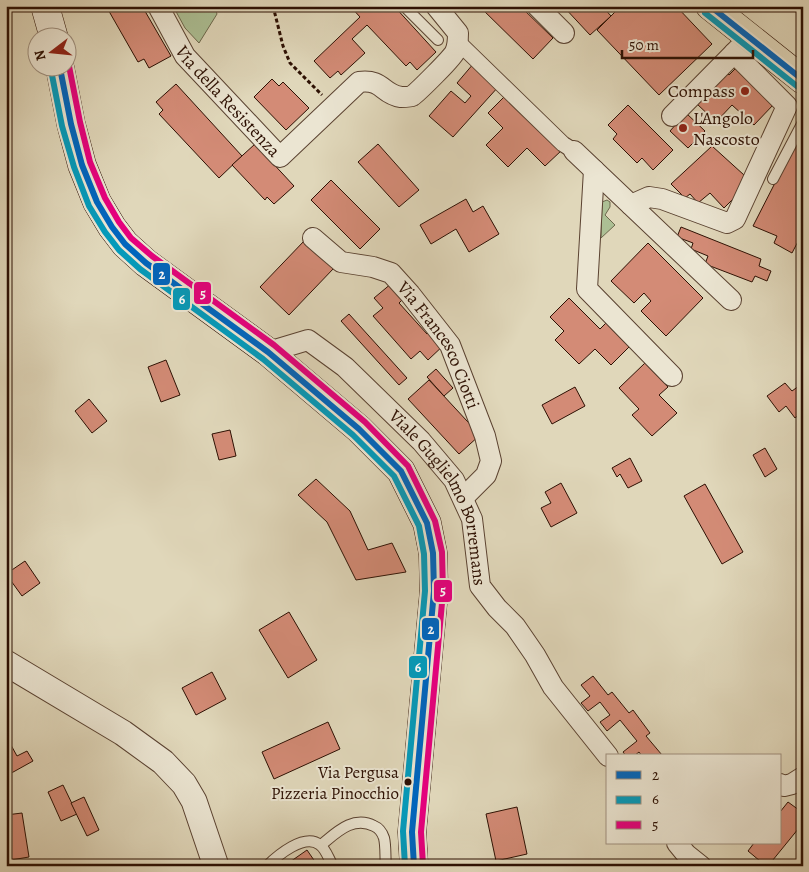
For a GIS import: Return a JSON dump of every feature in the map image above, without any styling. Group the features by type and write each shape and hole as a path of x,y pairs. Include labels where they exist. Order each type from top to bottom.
{"main road":[{"path":"45,6 51,28"},
{"path":"710,6 742,46 803,80"},
{"path":"62,78 82,165 97,202 125,244 146,263 268,352 359,429 401,472 427,523 433,553 434,591 412,832 414,866"}],"street":[{"name":"Via della Resistenza","path":"158,6 185,56 280,157 359,82 369,81 378,84 390,93 402,97 412,96 455,54 458,42"},
{"path":"537,6 564,33"},
{"path":"438,9 458,33 458,42 563,144 574,150 731,300"},
{"path":"631,204 649,197 662,199 727,223 735,219 787,106 742,46 672,116"},
{"path":"594,170 588,290 672,376"},
{"name":"Via Francesco Ciotti","path":"313,238 341,262 373,267 391,273 450,345 485,436 490,461 486,475 463,498"},
{"name":"Viale Guglielmo Borremans","path":"268,352 308,340 345,367 421,441 454,480 472,520 480,586 497,608 515,626 535,655 553,687 606,754"},
{"path":"6,663 123,733 163,762 184,784 194,801 216,866"},
{"path":"782,785 792,784 803,777"},
{"path":"678,844 686,854 701,866"}],"lane":[{"path":"404,6 438,40"},
{"path":"773,179 803,122"},
{"path":"321,845 344,827 364,822 380,830 384,838 386,866"},
{"path":"267,866 280,854 293,846 313,842 321,845 333,866"}],"path":[{"path":"273,6 283,46 290,63 321,94"}],"green space":[{"path":"173,6 214,6 217,14 199,43 185,28"},
{"path":"607,200 610,202 610,207 605,215 615,225 601,238 602,202"}],"building":[{"path":"106,6 142,6 171,56 149,68 144,59 138,62"},
{"path":"350,6 394,6 436,52 417,70 410,62 406,66 367,25 352,39 365,53 341,75 338,71 330,78 314,61 360,17"},
{"path":"479,6 520,6 553,38 533,59"},
{"path":"563,6 602,6 611,16 590,35"},
{"path":"621,6 676,6 712,44 659,95 597,30"},
{"path":"474,63 499,86 453,137 429,116 451,91 465,103 471,96 457,83"},
{"path":"736,68 774,104 754,125 732,105 716,122 696,103 726,72 729,75"},
{"path":"272,79 279,86 283,82 309,108 286,130 254,97"},
{"path":"176,84 242,156 219,178 159,114 163,110 156,102"},
{"path":"507,94 562,150 545,166 527,148 508,167 486,145 503,128 488,113"},
{"path":"628,105 673,150 653,170 642,158 637,163 613,139 617,134 608,125"},
{"path":"686,113 705,131 688,148 670,131"},
{"path":"799,136 803,139 803,208 801,212 803,213 803,232 792,253 774,243 777,236 753,226"},
{"path":"255,144 294,186 274,204 267,197 265,200 232,165"},
{"path":"378,144 419,190 399,207 358,162"},
{"path":"712,146 744,175 745,187 724,208 710,193 698,203 690,194 685,198 671,184"},
{"path":"331,180 380,229 360,249 311,200"},
{"path":"466,199 473,212 483,206 499,234 469,252 456,229 431,244 420,225"},
{"path":"681,227 761,259 759,266 771,271 767,281 755,276 752,282 705,264 708,256 691,249 693,243 677,237"},
{"path":"305,240 334,268 289,315 260,287"},
{"path":"648,243 703,298 666,336 641,311 651,301 644,293 634,303 611,281"},
{"path":"392,283 405,297 399,303 427,334 433,329 446,343 428,360 420,351 411,359 373,316 383,308 374,298"},
{"path":"569,298 600,329 606,323 629,347 611,365 595,349 579,364 555,340 564,331 550,317"},
{"path":"349,314 407,378 399,385 341,321"},
{"path":"166,360 180,395 161,402 148,367"},
{"path":"645,363 668,387 659,395 677,413 652,436 632,415 639,409 619,388"},
{"path":"436,369 453,388 444,396 427,377"},
{"path":"429,380 480,435 459,454 408,399"},
{"path":"785,383 792,391 803,383 803,418 800,414 795,418 786,406 779,412 767,396"},
{"path":"575,387 585,406 552,424 542,405"},
{"path":"89,399 107,421 92,433 75,411"},
{"path":"230,430 236,456 219,460 212,434"},
{"path":"765,448 777,469 765,477 753,455"},
{"path":"630,458 642,481 628,488 620,474 617,477 612,468"},
{"path":"316,479 350,511 368,550 392,543 406,572 356,580 327,522 298,495"},
{"path":"561,483 577,513 551,527 541,508 551,503 545,492"},
{"path":"705,484 743,552 722,564 684,496"},
{"path":"25,561 40,583 22,596 6,574"},
{"path":"289,612 317,660 288,678 259,630"},
{"path":"212,672 226,699 196,715 182,688"},
{"path":"593,676 608,695 612,692 629,713 633,710 650,733 646,736 661,754 640,754 639,752 636,754 624,754 623,752 637,741 620,720 607,731 600,722 610,715 600,702 588,711 581,703 590,696 581,685"},
{"path":"328,722 340,749 274,779 262,752"},
{"path":"6,736 17,756 27,751 33,761 6,776"},
{"path":"63,785 77,814 61,821 48,792"},
{"path":"84,797 99,830 87,836 71,803"},
{"path":"788,802 803,813 803,823 768,866 766,866 748,851 753,844 782,844 782,810"},
{"path":"517,807 527,854 496,861 486,814"},
{"path":"22,813 29,857 11,860 6,857 6,815"},
{"path":"307,850 318,866 289,866 287,864"}],"transit line":[{"name":"2","path":"710,6 803,80"},
{"name":"6","path":"705,13 798,87"},
{"name":"6","path":"53,78 62,126 74,167 89,206 119,250 140,269 263,359 353,435 394,476 419,526 424,554 425,591 403,831 405,866"},
{"name":"2","path":"62,78 71,124 82,165 97,202 125,244 146,263 268,352 359,429 401,471 427,523 433,553 434,591 412,832 414,866"},
{"name":"5","path":"71,78 90,162 105,198 131,238 152,256 274,345 365,422 408,466 435,521 442,552 443,592 421,832 423,865"}],"place":[{"name":"Compass","path":"745,91"},
{"name":"L'Angolo Nascosto","path":"683,128"},
{"name":"Via Pergusa Pizzeria Pinocchio","path":"408,782"}]}
